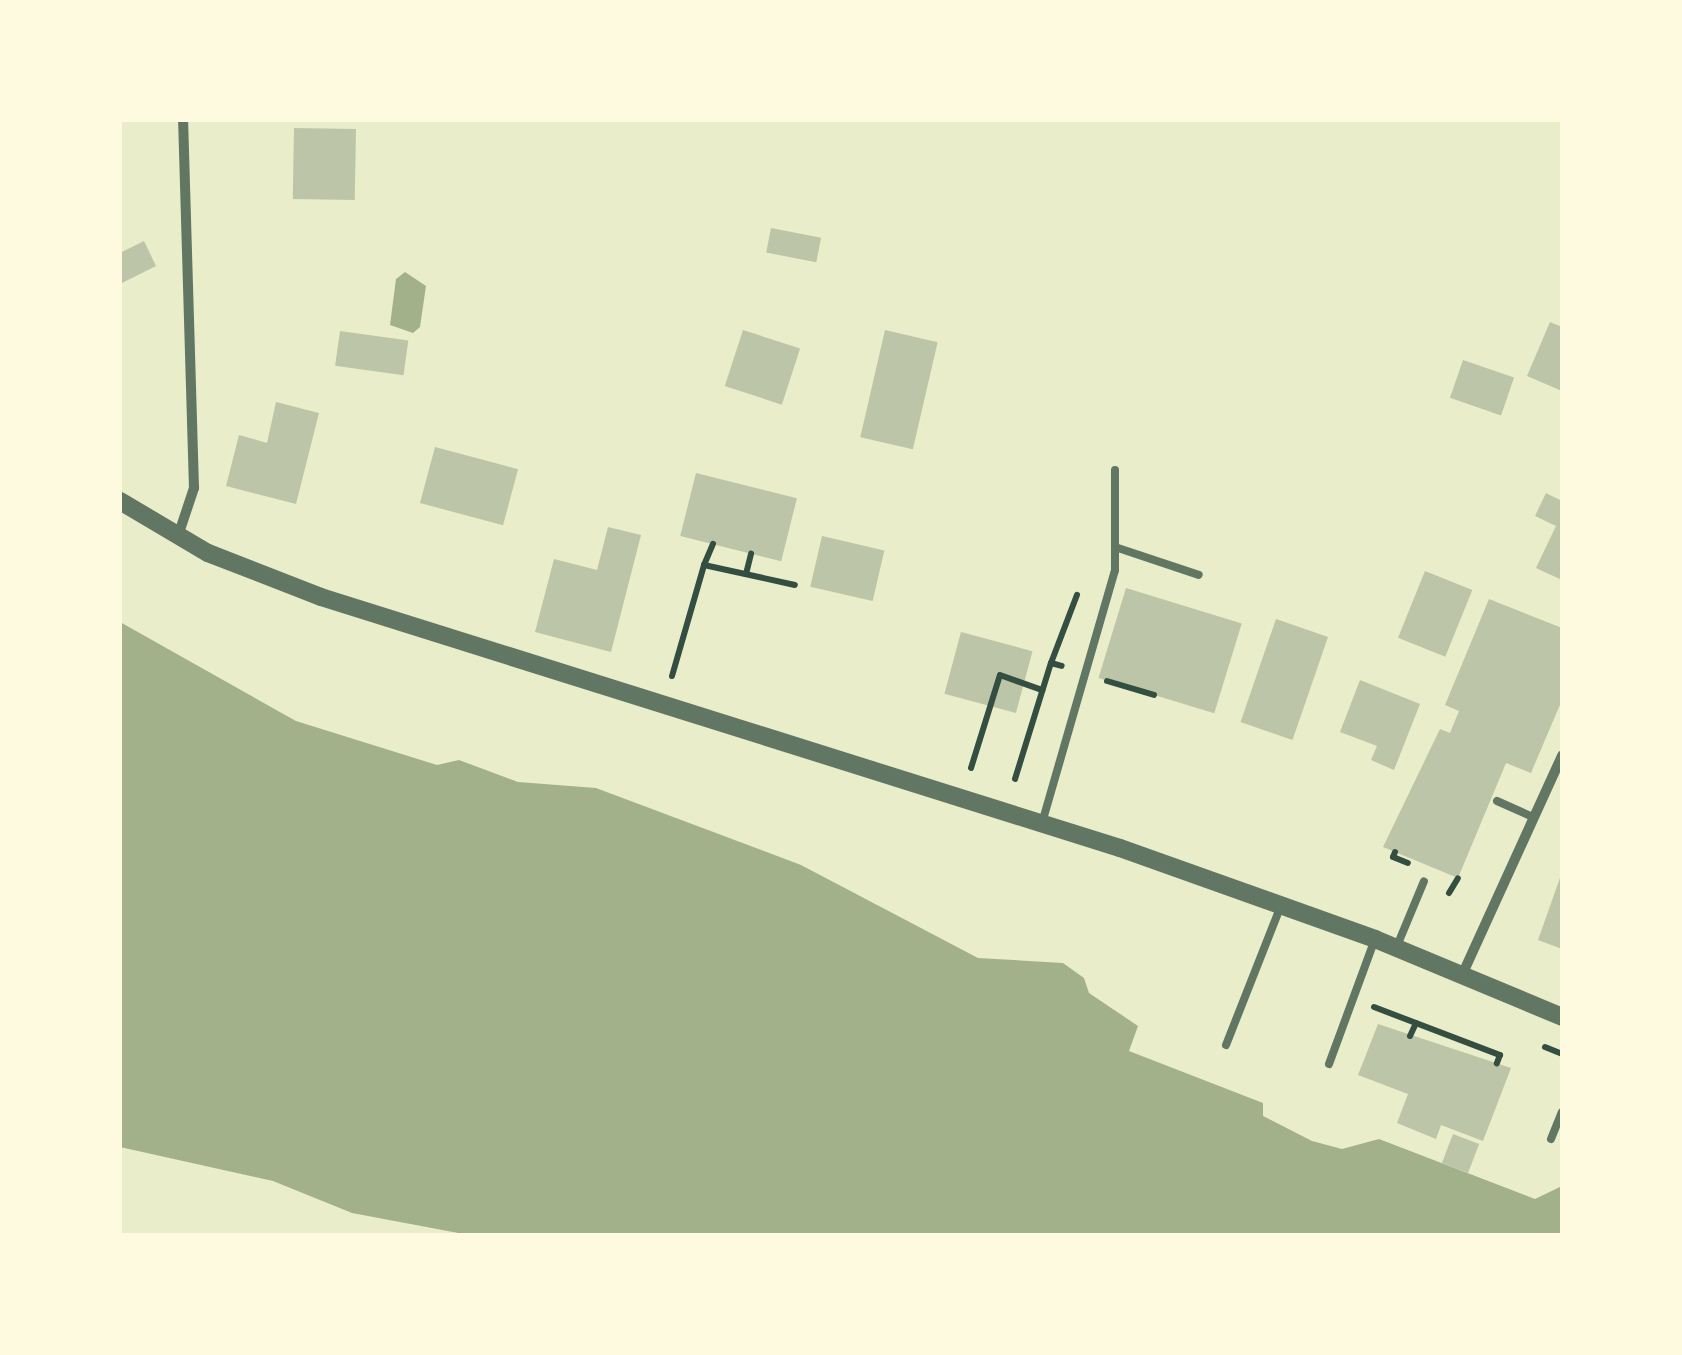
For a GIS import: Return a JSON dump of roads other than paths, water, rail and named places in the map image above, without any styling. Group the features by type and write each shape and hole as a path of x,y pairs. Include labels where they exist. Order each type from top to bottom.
{"street":[{"path":"177,537 194,488 183,120"},
{"path":"120,501 177,537 392,622 1042,823 1282,904 1464,973 1562,1017"},
{"path":"1464,973 1562,756"}],"lane":[{"path":"1042,823 1118,548 1114,470"},
{"path":"1118,548 1199,575"},
{"path":"1497,800 1533,817"},
{"path":"1397,947 1424,881"},
{"path":"1226,1045 1282,904"},
{"path":"1328,1064 1375,939"},
{"path":"1550,1139 1562,1112"}]}
